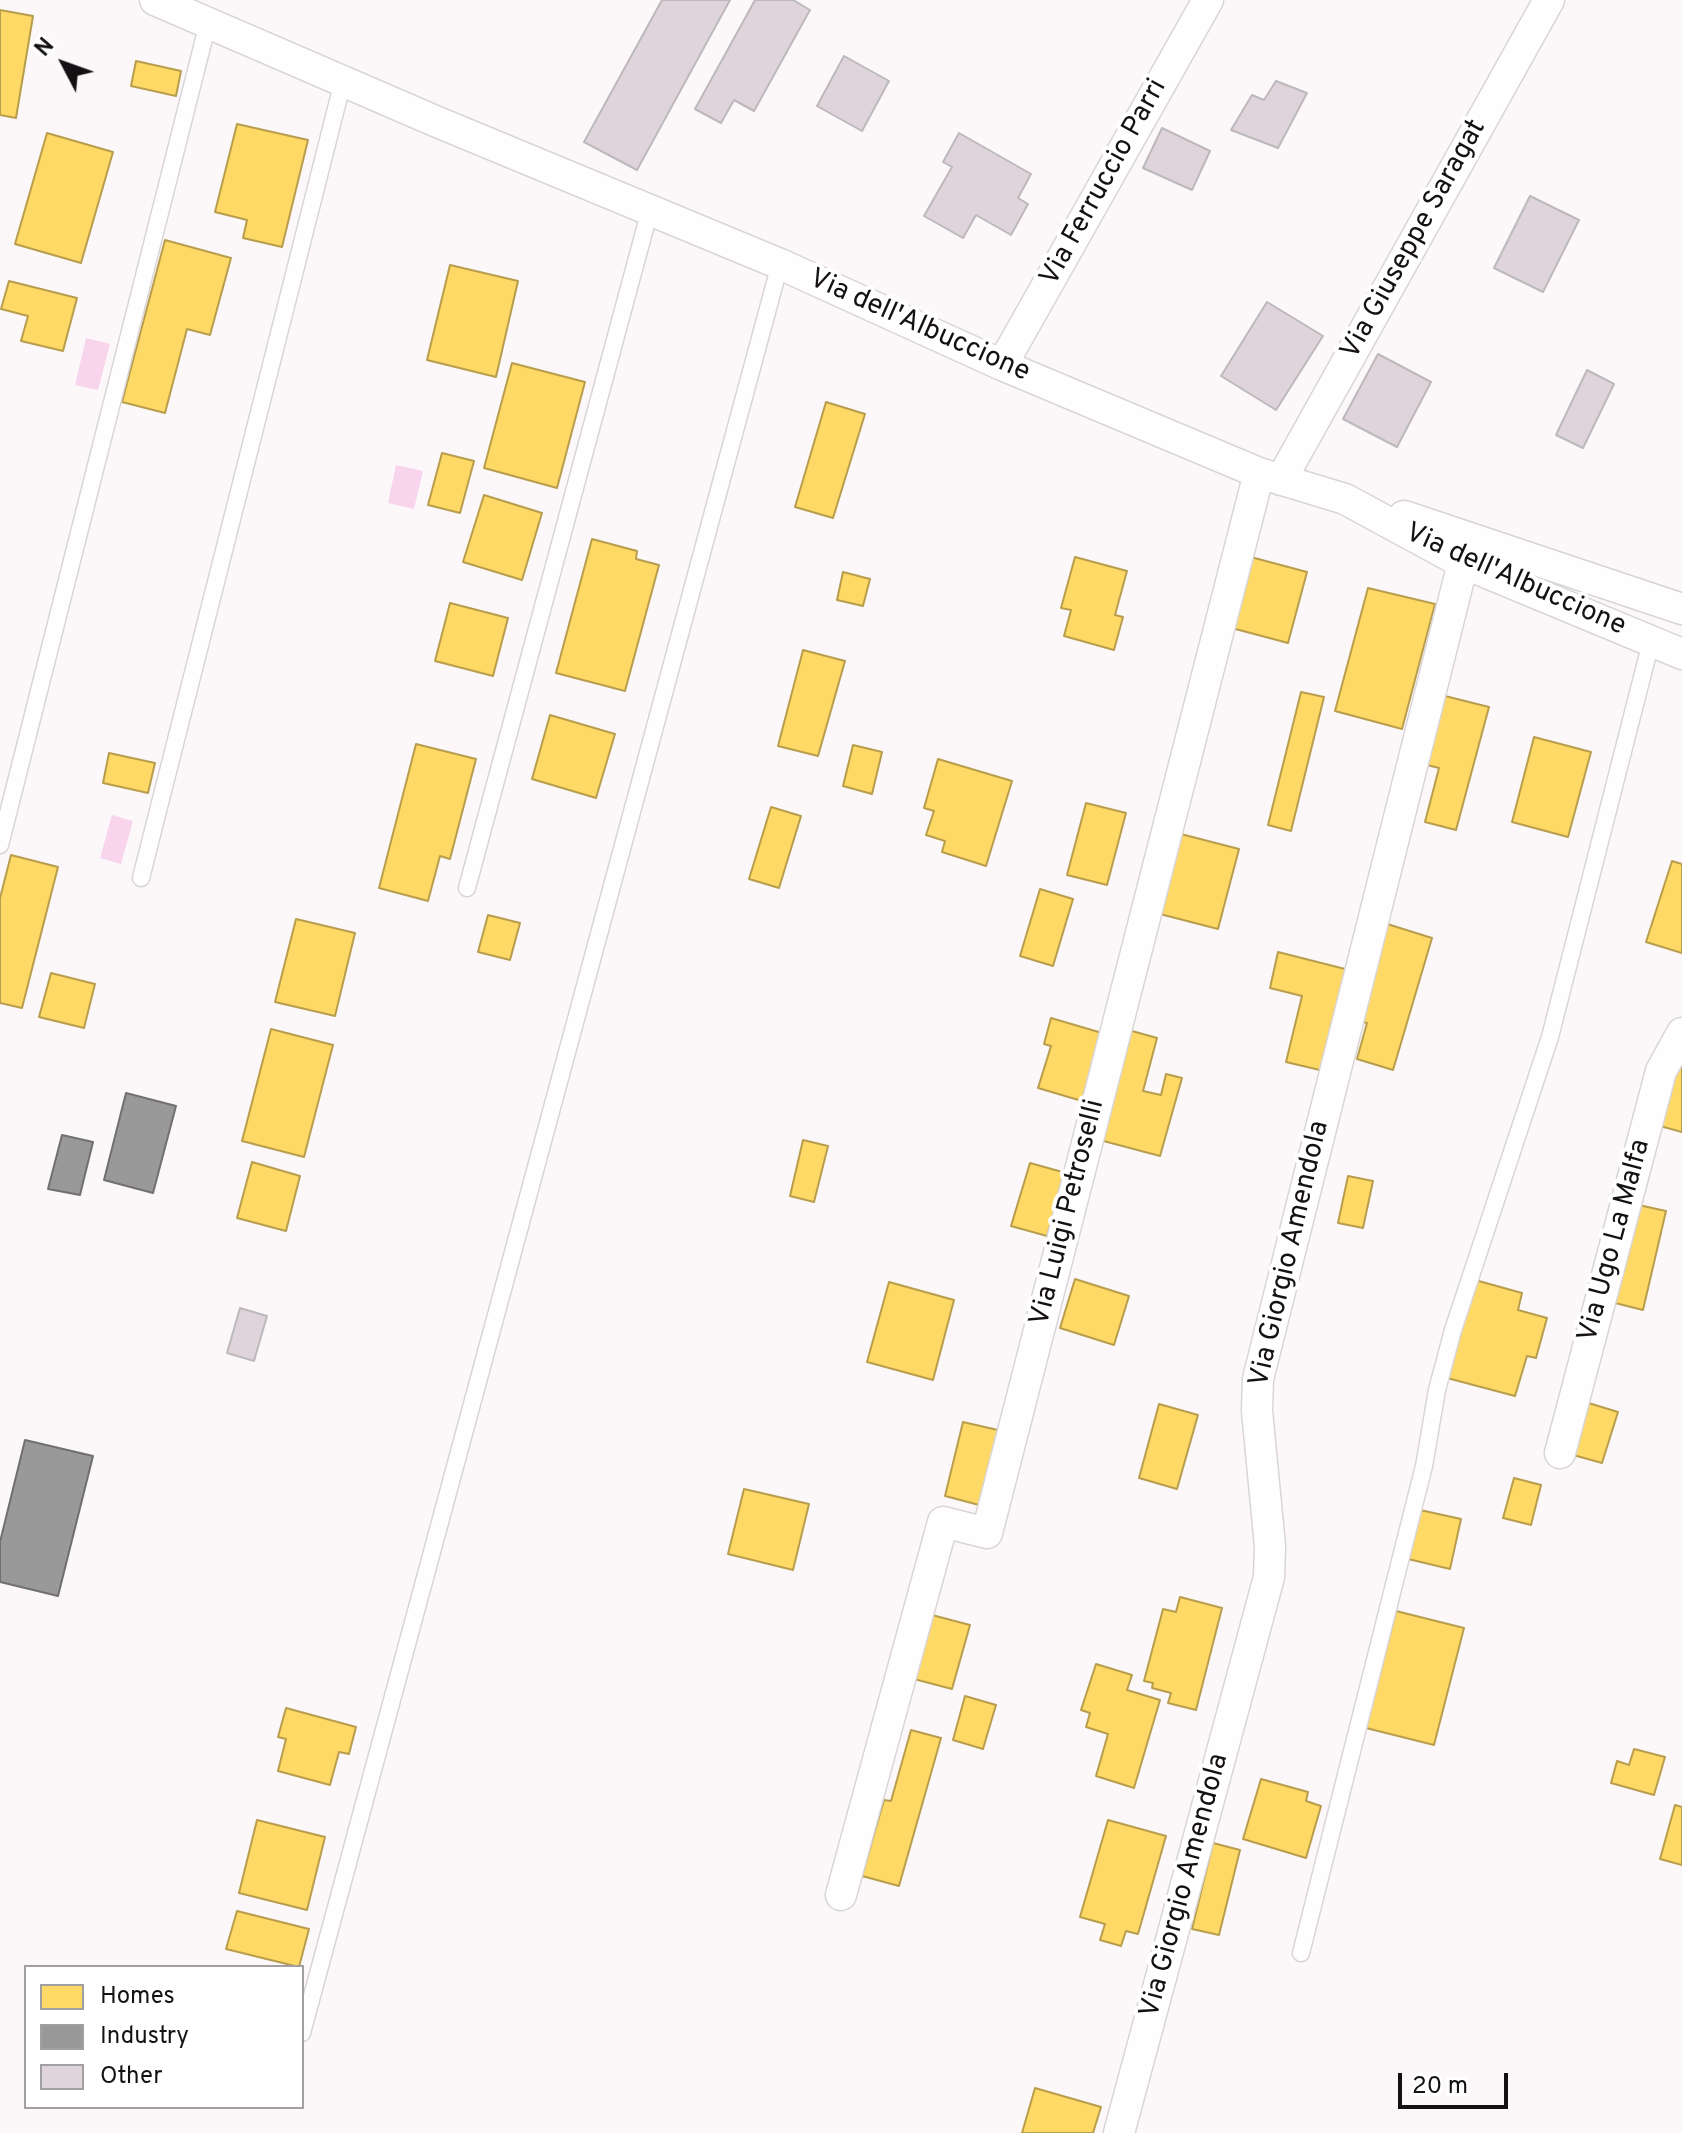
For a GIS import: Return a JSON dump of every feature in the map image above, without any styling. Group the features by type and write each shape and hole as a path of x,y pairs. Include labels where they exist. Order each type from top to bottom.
{"street":[{"name":"Via dell'Albuccione","path":"155,0 780,264 1002,365 1270,477 1345,499 1463,563 1682,654"},
{"name":"Via Ferruccio Parri","path":"1002,365 1208,0"},
{"name":"Via Giuseppe Saragat","path":"1270,477 1549,0"},
{"name":"Via Luigi Petroselli","path":"841,1895 943,1522 987,1533 1270,477"},
{"path":"1345,499 1471,536 1682,609"},
{"name":"Via Giorgio Amendola","path":"1119,2133 1269,1577 1270,1546 1257,1411 1258,1379 1463,563"},
{"name":"Via Ugo La Malfa","path":"1560,1453 1661,1071 1682,1033"}],"lane":[{"path":"0,845 208,23"},
{"path":"141,878 343,81"},
{"path":"467,888 650,210"},
{"path":"304,2026 780,264"},
{"path":"1301,1953 1424,1466 1437,1390 1453,1330 1550,1037 1651,642"}],"shaded area":[{"path":"86,338 110,344 98,390 75,385"},
{"path":"396,465 423,471 414,509 388,503"},
{"path":"112,815 133,821 121,864 100,858"}],"building: Homes":[{"path":"0,10 33,16 16,118 0,115"},
{"path":"136,61 181,71 176,96 131,86"},
{"path":"237,124 308,140 282,247 243,238 247,220 215,212"},
{"path":"47,133 113,152 81,263 15,244"},
{"path":"165,240 231,258 210,335 187,329 165,413 122,402"},
{"path":"450,265 518,281 496,377 427,360"},
{"path":"9,281 77,298 63,351 21,341 28,316 1,309"},
{"path":"512,363 585,382 557,488 484,468"},
{"path":"826,402 865,414 833,518 795,507"},
{"path":"442,453 474,461 460,513 428,505"},
{"path":"484,495 542,513 522,580 463,562"},
{"path":"592,539 637,551 636,559 659,565 625,691 556,673"},
{"path":"1247,556 1307,572 1288,643 1228,627"},
{"path":"1075,557 1127,571 1115,615 1123,617 1114,650 1064,636 1071,610 1061,608"},
{"path":"843,572 870,579 863,606 837,600"},
{"path":"1368,588 1435,604 1402,729 1335,711"},
{"path":"450,603 508,618 493,676 435,661"},
{"path":"803,650 845,661 818,756 778,746"},
{"path":"1301,692 1324,697 1291,831 1268,825"},
{"path":"1441,695 1489,707 1456,830 1425,822 1439,768 1423,764"},
{"path":"550,715 615,734 596,798 532,779"},
{"path":"1534,737 1591,752 1568,837 1512,822"},
{"path":"416,744 476,759 450,859 440,856 428,901 379,888"},
{"path":"853,745 882,752 872,794 843,786"},
{"path":"109,753 155,763 148,793 103,783"},
{"path":"938,759 1012,781 986,866 942,852 945,841 926,835 934,811 924,808"},
{"path":"1086,803 1126,813 1107,885 1067,875"},
{"path":"771,807 801,816 779,888 749,879"},
{"path":"1177,833 1239,849 1218,929 1156,913"},
{"path":"11,855 58,867 22,1008 0,1003 0,898"},
{"path":"1672,861 1682,864 1682,953 1646,942"},
{"path":"1040,889 1073,899 1053,966 1020,956"},
{"path":"488,915 520,923 510,960 478,952"},
{"path":"296,919 355,933 335,1016 275,1002"},
{"path":"1384,923 1432,938 1393,1070 1357,1059 1367,1023 1355,1020"},
{"path":"1278,952 1349,970 1324,1071 1286,1062 1302,996 1270,988"},
{"path":"51,973 95,984 84,1028 39,1017"},
{"path":"1051,1018 1102,1033 1082,1101 1038,1088 1051,1046 1044,1044"},
{"path":"271,1029 333,1045 304,1157 242,1141"},
{"path":"1125,1029 1157,1038 1143,1091 1161,1095 1166,1074 1182,1078 1160,1156 1096,1139"},
{"path":"1677,1066 1682,1067 1682,1132 1660,1126"},
{"path":"803,1140 828,1146 814,1202 790,1196"},
{"path":"252,1162 300,1176 286,1231 237,1218"},
{"path":"1030,1163 1066,1173 1047,1236 1011,1226"},
{"path":"1348,1176 1373,1181 1363,1228 1338,1223"},
{"path":"1634,1204 1666,1211 1643,1310 1611,1302"},
{"path":"1075,1279 1129,1296 1114,1345 1060,1328"},
{"path":"1475,1280 1522,1293 1518,1310 1547,1318 1536,1358 1527,1356 1515,1396 1447,1378"},
{"path":"889,1282 954,1300 933,1380 867,1362"},
{"path":"1582,1401 1618,1412 1602,1463 1566,1453"},
{"path":"1159,1404 1198,1415 1177,1489 1139,1478"},
{"path":"963,1422 1002,1431 983,1506 945,1496"},
{"path":"1514,1478 1541,1485 1531,1525 1503,1518"},
{"path":"744,1489 809,1504 793,1570 728,1554"},
{"path":"1420,1510 1461,1519 1450,1569 1408,1559"},
{"path":"1180,1597 1222,1608 1196,1710 1168,1703 1171,1693 1152,1688 1153,1683 1144,1681 1163,1609 1176,1612"},
{"path":"1396,1611 1464,1628 1434,1745 1366,1728"},
{"path":"932,1615 970,1625 952,1689 914,1679"},
{"path":"1096,1664 1132,1675 1127,1690 1160,1700 1134,1788 1096,1776 1108,1734 1086,1727 1090,1713 1081,1710"},
{"path":"965,1696 996,1705 983,1749 953,1740"},
{"path":"286,1708 356,1727 349,1754 339,1752 330,1785 278,1771 286,1739 278,1737"},
{"path":"911,1730 941,1738 899,1886 862,1876 884,1800 891,1801"},
{"path":"1634,1749 1665,1757 1654,1795 1611,1783 1617,1761 1629,1765"},
{"path":"1261,1779 1308,1792 1306,1801 1321,1806 1306,1858 1243,1839"},
{"path":"1675,1805 1682,1807 1682,1865 1660,1859"},
{"path":"257,1820 325,1837 307,1910 239,1893"},
{"path":"1108,1820 1166,1836 1138,1934 1126,1931 1121,1946 1100,1940 1105,1924 1080,1917"},
{"path":"1213,1843 1240,1850 1219,1935 1192,1929"},
{"path":"237,1911 309,1929 300,1965 226,1949"},
{"path":"1035,2088 1101,2107 1093,2133 1022,2133"}],"building: Industry":[{"path":"126,1093 176,1106 153,1193 104,1180"},
{"path":"62,1135 93,1142 80,1195 48,1189"},
{"path":"25,1440 93,1456 58,1596 0,1582 0,1542"}],"building: Other":[{"path":"662,0 730,0 637,170 584,142"},
{"path":"755,0 793,0 810,10 754,111 734,100 721,123 695,109"},
{"path":"844,56 889,81 862,131 817,106"},
{"path":"1276,81 1307,93 1278,148 1231,130 1252,95 1264,100"},
{"path":"1162,128 1210,151 1192,190 1143,168"},
{"path":"959,133 1031,174 1018,198 1028,204 1011,235 976,215 963,238 924,216 952,167 943,162"},
{"path":"1530,196 1579,220 1543,292 1494,268"},
{"path":"1267,302 1323,336 1276,410 1221,376"},
{"path":"1378,354 1431,382 1397,447 1343,419"},
{"path":"1587,370 1614,384 1583,448 1556,435"},
{"path":"240,1308 267,1316 254,1361 227,1353"}]}
